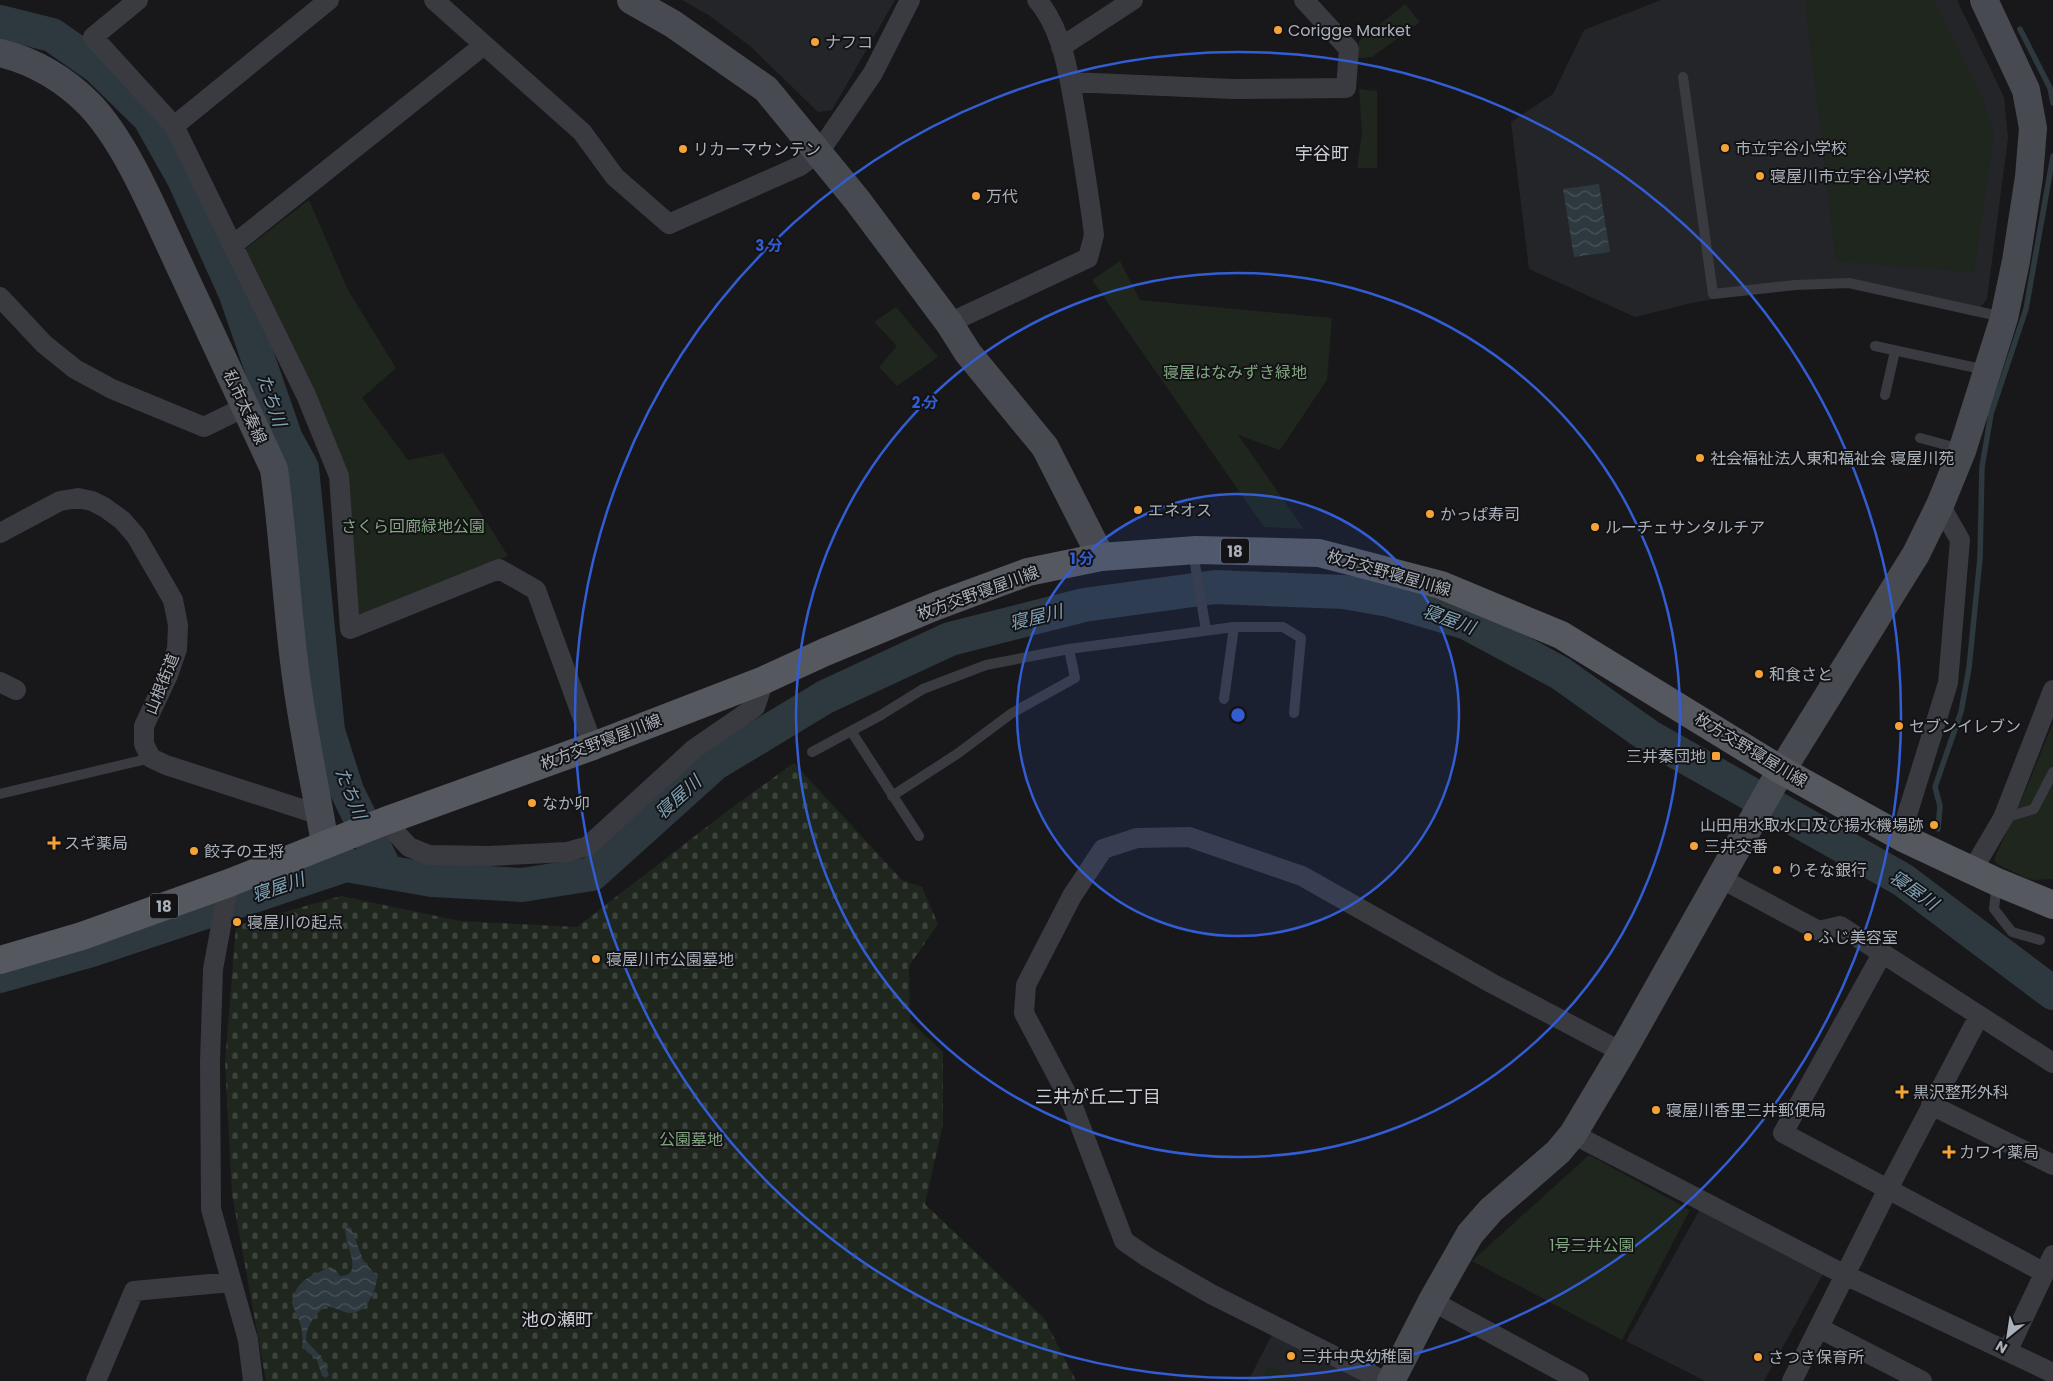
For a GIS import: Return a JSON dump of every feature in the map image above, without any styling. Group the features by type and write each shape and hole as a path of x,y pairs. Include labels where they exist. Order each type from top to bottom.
{"main road":[{"name":"枚方交野寝屋川線","path":"0,960 82,936 226,899 336,840 593,746 764,680 824,652 902,620 1028,572 1101,558 1195,563 1319,553 1441,585 1561,636 1776,778 1973,869 1997,882 2053,904"}],"street":[{"path":"138,0 93,37 174,126 306,395 338,476 350,629 499,569 536,590 593,746"},
{"path":"174,126 330,0"},
{"path":"434,0 582,132 615,177 669,224 800,166 818,152 873,73 910,0"},
{"path":"631,0 672,24 766,89 818,152 949,323 968,352 1045,447 1101,558"},
{"path":"949,323 1088,258 1094,235 1070,82 1061,47 1045,10 1036,0"},
{"path":"1061,47 1133,0"},
{"path":"1070,82 1234,89 1346,88 1349,49 1304,0"},
{"path":"1391,1381 1432,1301 1470,1234 1490,1210 1558,1152 1572,1134 1622,1052 1776,778 1916,554 1940,505 1962,449 2004,318 2016,261 2029,177 2033,128 2026,90 1984,0"},
{"path":"233,245 484,45"},
{"name":"私市太秦線","path":"0,52 16,56 60,78 90,105 117,138 154,211 274,469 281,514 296,677 320,815 336,840"},
{"path":"0,297 44,344 75,369 112,389 204,427 245,407"},
{"name":"山根街道","path":"0,533 60,501 78,498 92,501 104,507 122,520 136,536 173,600 178,625 177,649 168,675 144,726 144,744 151,758"},
{"path":"1903,838 1907,815 1948,683 1960,540 1940,505"},
{"path":"383,822 409,847 429,855 489,856 567,852 588,846 694,749 755,707 764,680"},
{"path":"1973,869 2003,818 2053,690"},
{"path":"151,758 166,765 320,815"},
{"path":"1384,1381 1211,1294 1146,1257 1124,1241 1072,1104 1024,1013 1026,985 1072,896 1103,850 1136,838 1188,837 1302,876 1493,984 1622,1052"},
{"path":"1720,878 1818,931 1840,926 1857,935 1882,954 2053,1063"},
{"path":"226,899 214,969 210,1062 211,1209 248,1340 253,1381"},
{"path":"1882,954 1783,1133 1888,1189 2049,1264 2008,1350"},
{"path":"1792,1381 1931,1105 1979,1016"},
{"path":"1931,1105 2053,1165"},
{"path":"1572,1134 1845,1275 2008,1350 2053,1373"},
{"path":"96,1381 134,1291 231,1282"},
{"path":"1432,1301 1579,1381"},
{"path":"1819,1328 1922,1381"}],"lane":[{"path":"1683,77 1713,294 1795,285 1849,283 2004,318"},
{"path":"1875,346 1987,370"},
{"path":"1885,395 1895,350"},
{"path":"1920,438 1962,449"},
{"path":"1195,563 1206,630"},
{"path":"1224,699 1234,627"},
{"path":"812,752 923,689 986,664 1069,649 1234,627 1283,627 1301,638 1294,713"},
{"path":"892,796 957,754 1012,713 1075,678 1069,649"},
{"path":"851,731 919,836"},
{"path":"0,794 151,758"},
{"path":"2003,818 2034,809 2053,772"},
{"path":"1997,882 1994,909 2012,932 2040,940"}],"shaded area":[{"path":"682,0 895,0 832,110 818,112 750,46 710,16"},
{"name":"寝屋川市立宇谷小学校","path":"1661,0 1957,0 2004,97 2008,138 1987,299 1973,316 1854,285 1788,286 1691,303 1635,317 1529,269 1511,122 1553,94 1584,30"},
{"path":"1704,1202 1828,1265 1764,1381 1705,1381 1626,1341"},
{"name":"三井中央幼稚園","path":"1274,1331 1368,1381 1248,1381"}],"green space":[{"path":"1805,0 1934,0 1981,94 1994,135 1974,272 1836,261"},
{"path":"1405,4 1420,22 1372,57 1359,58 1359,41"},
{"path":"1359,89 1377,91 1377,168 1357,168 1362,133"},
{"name":"さくら回廊緑地公園","path":"309,200 348,290 396,368 362,398 408,460 443,453 508,556 356,618 344,476 244,250"},
{"name":"寝屋はなみずき緑地","path":"1120,261 1140,300 1332,318 1327,380 1280,450 1238,435 1304,529 1264,527 1092,280"},
{"path":"896,307 938,357 897,386 879,367 897,346 874,322"},
{"path":"2053,723 2053,879 2033,880 1997,864 1994,859 2022,799"},
{"name":"公園墓地","path":"794,763 902,880 922,887 938,924 909,966 910,1021 943,1052 943,1124 925,1204 1044,1318 1076,1381 266,1381 232,1194 225,1063 236,926 341,896 460,921 577,927 730,809"},
{"name":"1号三井公園","path":"1589,1155 1690,1210 1622,1340 1472,1261"},
{"path":"1269,1366 1297,1381 1261,1381"}],"water":[{"path":"1599,184 1610,252 1574,257 1563,189"},
{"path":"346,1226 351,1228 363,1260 377,1277 375,1289 366,1306 361,1310 349,1313 326,1306 309,1326 306,1341 321,1356 329,1375 326,1378 322,1376 316,1357 304,1348 301,1326 292,1303 297,1289 311,1276 330,1267 335,1269 340,1276 348,1274 352,1270 351,1256 345,1232"}],"waterway":[{"name":"たち川","path":"0,22 52,35 98,67 149,117 184,179 235,292 286,439 302,468 328,731 347,791 386,871"},
{"path":"2020,29 2050,88 2053,103"},
{"path":"1938,829 1940,806 1935,787 1961,712 1969,668 1980,558 1982,467 1991,414 2026,309 2053,156"},
{"name":"寝屋川","path":"0,976 92,950 346,865 432,880 522,885 592,874 714,764 825,697 950,639 1084,605 1215,587 1344,592 1389,600 1467,623 1560,673 1650,737 1903,880 2053,993"}],"place":[{"name":"Corigge Market","path":"1278,30"},
{"name":"ナフコ","path":"815,42"},
{"name":"市立宇谷小学校","path":"1725,148"},
{"name":"リカーマウンテン","path":"683,149"},
{"name":"寝屋川市立宇谷小学校","path":"1760,176"},
{"name":"万代","path":"976,196"},
{"name":"社会福祉法人東和福祉会 寝屋川苑","path":"1700,458"},
{"name":"エネオス","path":"1138,510"},
{"name":"かっぱ寿司","path":"1430,514"},
{"name":"ルーチェサンタルチア","path":"1595,527"},
{"name":"和食さと","path":"1759,674"},
{"name":"セブンイレブン","path":"1899,726"},
{"name":"三井秦団地","path":"1716,756"},
{"name":"なか卯","path":"532,803"},
{"name":"山田用水取水口及び揚水機場跡","path":"1934,825"},
{"name":"スギ薬局","path":"54,843"},
{"name":"三井交番","path":"1694,846"},
{"name":"餃子の王将","path":"194,851"},
{"name":"りそな銀行","path":"1777,870"},
{"name":"寝屋川の起点","path":"237,922"},
{"name":"ふじ美容室","path":"1808,937"},
{"name":"寝屋川市公園墓地","path":"596,959"},
{"name":"黒沢整形外科","path":"1902,1092"},
{"name":"寝屋川香里三井郵便局","path":"1656,1110"},
{"name":"カワイ薬局","path":"1949,1152"},
{"name":"三井中央幼稚園","path":"1291,1356"},
{"name":"さつき保育所","path":"1758,1357"}],"district":[{"name":"宇谷町","path":"1322,153"},
{"name":"三井が丘二丁目","path":"1098,1096"},
{"name":"池の瀬町","path":"557,1319"}]}
